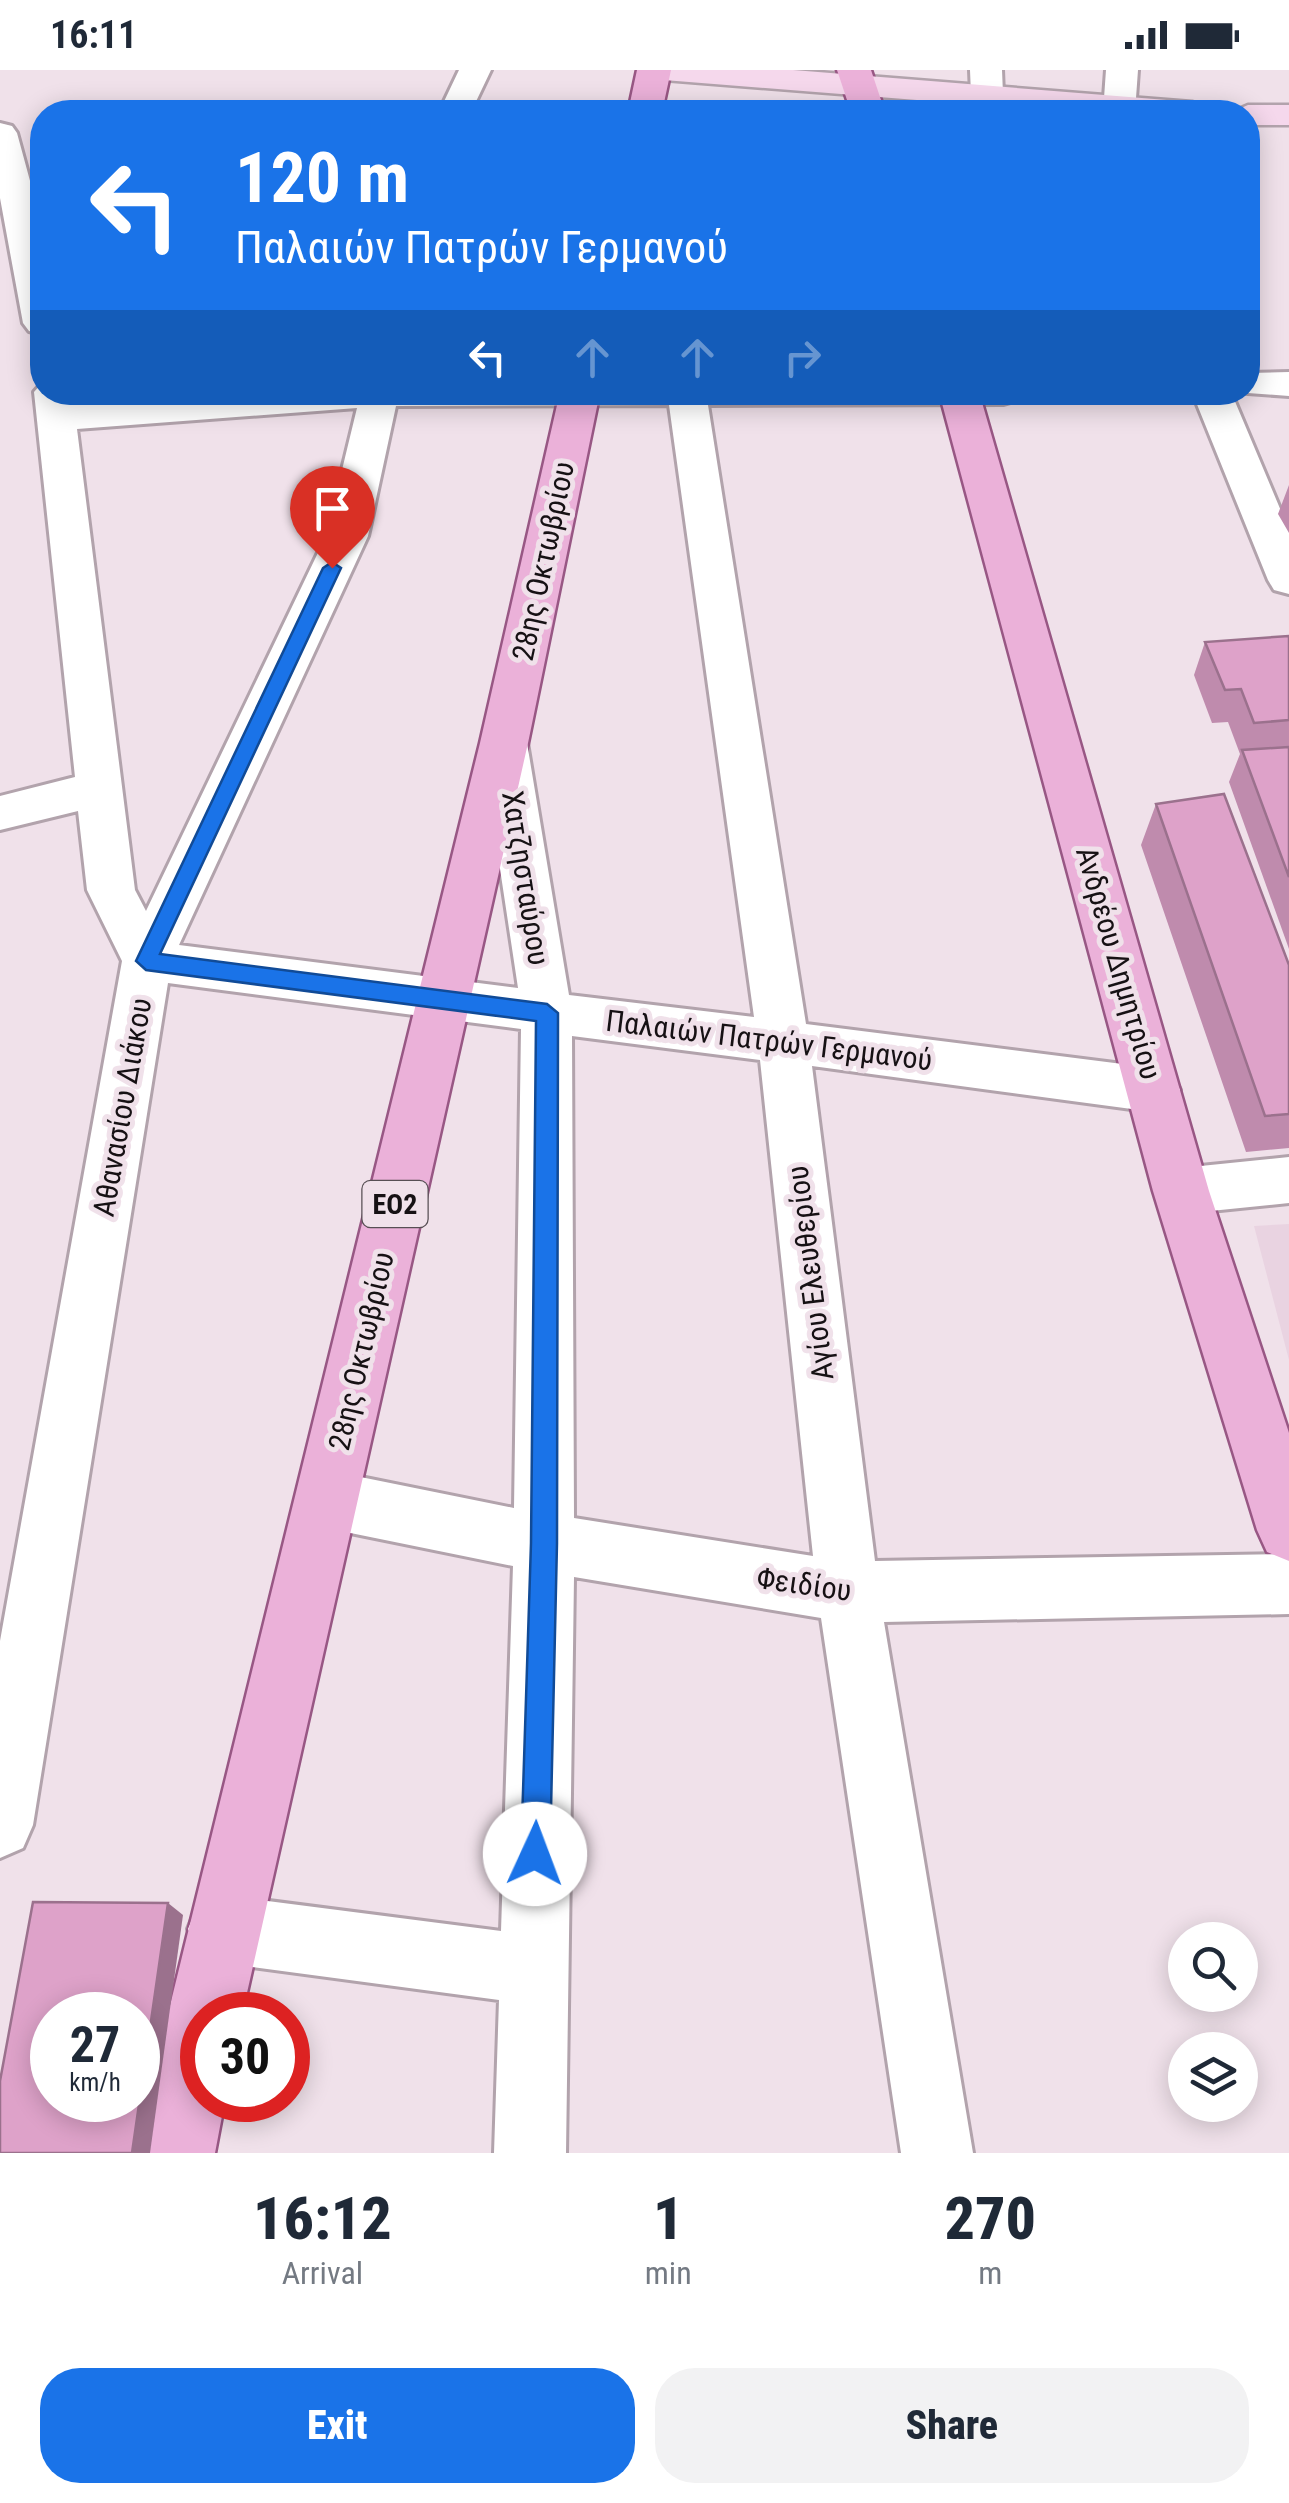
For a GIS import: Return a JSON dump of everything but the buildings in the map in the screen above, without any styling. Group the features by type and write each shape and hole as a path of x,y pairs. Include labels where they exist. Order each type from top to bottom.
{"main road":[{"path":"648,100 654,70"},
{"name":"28ης Οκτωβρίου","path":"210,1992 504,742 577,405"},
{"name":"Ανδρέου Δημητρίου","path":"977,405 1181,1191 1289,1530"},
{"path":"177,2153 183,2122"}],"street":[{"path":"461,100 475,70"},
{"path":"664,70 860,89 986,82 1072,100"},
{"path":"1120,100 1122,70"},
{"path":"1260,115 1289,115"},
{"path":"30,148 1,140 30,269"},
{"path":"1260,385 1289,384"},
{"name":"Αθανασίου Διάκου","path":"0,1825 146,961 110,890 55,405"},
{"path":"146,961 346,536 377,405"},
{"name":"Αγίου Ελευθερίου","path":"689,405 782,1039 848,1592 937,2153"},
{"path":"1216,405 1289,580"},
{"name":"Χατζησταύρου","path":"504,742 547,1013 544,1543 530,2153"},
{"path":"0,813 98,789"},
{"name":"Παλαιών Πατρών Γερμανού","path":"146,961 443,1002 782,1039 1154,1090"},
{"path":"1181,1191 1289,1180"},
{"name":"Φειδίου","path":"326,1499 544,1543 848,1592 1289,1584"},
{"path":"222,1929 532,1970"}],"shaded area":[{"path":"1289,1224 1289,1360 1254,1226"}],"route":[{"path":"332,568 146,961 547,1013 544,1543 535,1854"}]}
